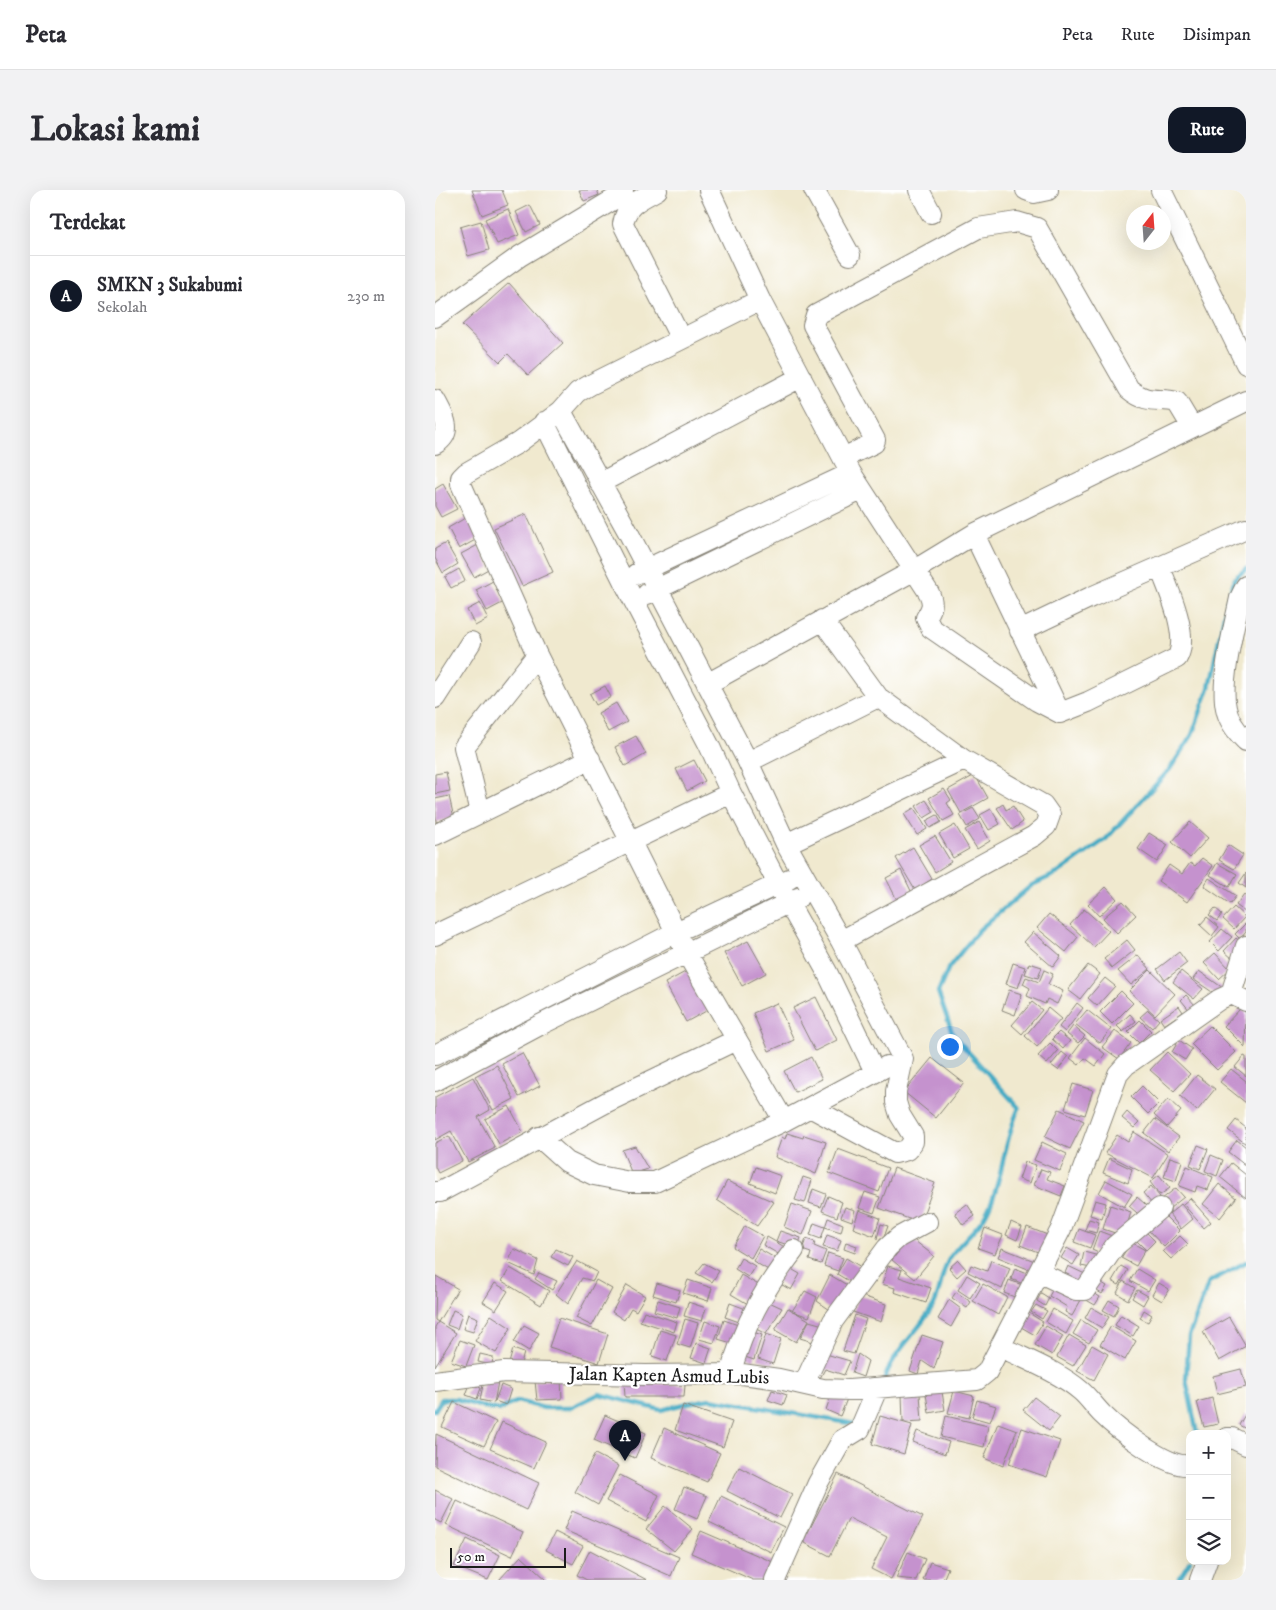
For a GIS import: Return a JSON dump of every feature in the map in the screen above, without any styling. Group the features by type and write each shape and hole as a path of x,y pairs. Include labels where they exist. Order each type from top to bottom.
{"street":[{"path":"435,317 521,256 621,195 623,190"},
{"path":"657,190 631,205 624,213 623,224 681,338"},
{"path":"709,190 760,300 852,474 933,601 926,618 931,628 1037,701 1060,713 1088,702 1177,658 1182,641 1171,595 1160,568"},
{"path":"814,190 851,255"},
{"path":"919,190 931,213"},
{"path":"1027,190 1034,193 1048,190"},
{"path":"1161,190 1246,364"},
{"path":"634,601 852,474 875,440 813,325 816,314 978,228 1017,222 1037,228 1129,389 1135,394 1155,401 1177,402 1192,427"},
{"path":"760,300 590,385 579,392 561,411 518,442 466,473 461,478 461,484 537,655 686,952 784,1121"},
{"path":"600,483 801,376"},
{"path":"435,400 447,424 445,434 435,444"},
{"path":"707,684 913,571 974,534 1246,401"},
{"path":"561,411 658,588 747,762 801,873 841,941 903,1059 896,1090 896,1102 900,1115 913,1136 911,1148 895,1153 810,1107"},
{"path":"544,422 623,580 709,745 777,884 827,972 875,1072"},
{"path":"623,580 852,474"},
{"path":"1019,631 1091,597 1246,529"},
{"path":"974,534 1060,713"},
{"path":"1246,586 1240,598 1225,688 1226,710 1239,733 1246,741"},
{"path":"822,620 878,697 964,760 1043,805 1050,815 1046,826 1034,836 841,941"},
{"path":"435,698 471,642"},
{"path":"480,812 464,748 537,655"},
{"path":"747,762 878,697"},
{"path":"435,835 589,759"},
{"path":"786,844 964,760"},
{"path":"435,936 731,793"},
{"path":"435,1055 676,932 801,873"},
{"path":"435,1081 686,952 787,902 812,893"},
{"path":"1239,997 1246,946"},
{"path":"589,976 600,995"},
{"name":"Jalan Kapten Asmud Lubis","path":"435,1381 505,1372 646,1375 729,1374 759,1376 823,1389 877,1388 977,1380 987,1372 1001,1347 1061,1229 1118,1074 1206,1008 1239,997"},
{"path":"435,1192 440,1192 607,1102 737,1040"},
{"path":"539,1137 567,1162 594,1175 630,1182 655,1182 784,1121 903,1059"},
{"path":"1040,1272 1075,1290 1085,1290 1115,1246 1160,1208"},
{"path":"804,1384 833,1321 887,1248 899,1237 927,1222"},
{"path":"729,1374 740,1338 752,1312 769,1283 794,1250"},
{"path":"1001,1347 1061,1378 1081,1391 1123,1433 1163,1458 1182,1466 1186,1466"},
{"path":"775,1580 818,1483 842,1440 860,1429 877,1388"},
{"path":"1231,1438 1246,1445"},
{"path":"1200,1580 1206,1565"}],"building":[{"path":"472,190 502,190 508,205 482,215"},
{"path":"579,190 597,190 599,195 584,201"},
{"path":"530,205 540,225 526,232 516,212"},
{"path":"508,209 519,235 497,244 485,219"},
{"path":"481,221 489,250 468,256 460,227"},
{"path":"509,283 563,343 528,375 508,354 500,362 462,325"},
{"path":"443,484 457,509 441,517 435,506 435,489"},
{"path":"526,514 553,572 522,586 494,528"},
{"path":"467,517 479,538 459,549 448,528"},
{"path":"446,543 458,564 443,573 435,558 435,549"},
{"path":"478,545 490,568 474,577 461,554"},
{"path":"459,569 465,581 451,588 445,577"},
{"path":"493,581 504,602 487,611 476,590"},
{"path":"480,603 488,619 475,626 467,610"},
{"path":"605,686 611,697 596,705 590,694"},
{"path":"616,703 627,722 608,732 598,713"},
{"path":"636,736 646,754 625,766 615,747"},
{"path":"694,760 705,781 687,791 676,769"},
{"path":"446,772 450,791 435,794 435,774"},
{"path":"975,775 988,798 961,813 948,790"},
{"path":"944,789 951,800 947,803 954,815 943,821 929,798"},
{"path":"449,796 454,818 436,822 435,799"},
{"path":"926,800 934,812 924,818 916,806"},
{"path":"1003,804 1006,810 1013,806 1023,822 1012,830 997,808"},
{"path":"914,808 927,829 917,835 904,814"},
{"path":"973,808 980,819 967,827 960,815"},
{"path":"991,809 1000,824 989,830 980,815"},
{"path":"937,815 941,822 930,828 926,821"},
{"path":"979,822 990,841 977,849 965,830"},
{"path":"1190,822 1208,838 1190,858 1172,842"},
{"path":"955,825 969,849 953,858 939,834"},
{"path":"1149,833 1168,845 1157,862 1138,849"},
{"path":"935,836 951,862 935,872 919,845"},
{"path":"1228,845 1243,855 1234,869 1219,860"},
{"path":"913,847 932,879 915,890 896,858"},
{"path":"1202,858 1213,866 1187,902 1158,881 1169,865 1182,874 1190,863 1195,866"},
{"path":"1217,863 1237,874 1229,887 1210,875"},
{"path":"901,870 912,893 897,900 886,878"},
{"path":"1246,873 1246,888 1239,883"},
{"path":"1209,878 1236,896 1230,904 1204,886"},
{"path":"1106,887 1117,899 1099,916 1088,904"},
{"path":"1244,894 1246,895 1246,913 1236,905"},
{"path":"1123,901 1136,915 1117,933 1103,918"},
{"path":"1234,907 1245,917 1234,929 1223,919"},
{"path":"1215,908 1222,914 1217,921 1209,915"},
{"path":"1084,909 1109,931 1094,947 1070,925"},
{"path":"1049,914 1078,937 1066,952 1037,928"},
{"path":"1207,917 1219,927 1212,936 1200,925"},
{"path":"1246,923 1246,932 1240,939 1235,934"},
{"path":"1222,929 1232,937 1219,951 1210,942"},
{"path":"1033,932 1061,956 1053,967 1024,942"},
{"path":"1236,938 1244,946 1233,959 1224,951"},
{"path":"1127,940 1135,950 1112,968 1104,959"},
{"path":"748,941 766,973 742,986 724,953"},
{"path":"1179,952 1187,963 1165,980 1157,969"},
{"path":"1215,953 1230,969 1219,979 1204,963"},
{"path":"1138,955 1150,969 1131,985 1118,971"},
{"path":"1013,963 1025,967 1018,988 1006,984"},
{"path":"1029,963 1042,967 1038,978 1025,974"},
{"path":"1088,965 1100,974 1080,999 1068,990"},
{"path":"1044,970 1053,974 1048,984 1063,991 1057,1004 1047,999 1045,1004 1027,996 1030,988 1023,984 1026,977 1039,982"},
{"path":"1150,970 1175,994 1155,1015 1129,991"},
{"path":"687,971 708,1010 686,1022 665,983"},
{"path":"1181,971 1203,989 1194,999 1173,982"},
{"path":"1199,971 1223,988 1218,996 1193,979"},
{"path":"1105,978 1115,986 1097,1006 1088,998"},
{"path":"1009,990 1022,994 1015,1015 1002,1010"},
{"path":"1121,991 1133,1003 1112,1024 1100,1012"},
{"path":"1186,995 1196,1006 1190,1011 1181,1000"},
{"path":"816,997 837,1040 815,1051 793,1008"},
{"path":"1032,1002 1042,1010 1022,1034 1012,1025"},
{"path":"777,1003 794,1040 769,1051 753,1013"},
{"path":"1077,1003 1083,1008 1065,1032 1059,1027"},
{"path":"1179,1006 1183,1012 1164,1025 1160,1019"},
{"path":"1048,1008 1061,1019 1037,1047 1025,1036"},
{"path":"1241,1008 1246,1013 1245,1047 1224,1026"},
{"path":"1087,1010 1111,1029 1100,1043 1075,1024"},
{"path":"1148,1010 1159,1020 1152,1028 1140,1017"},
{"path":"1130,1014 1136,1021 1123,1032 1117,1026"},
{"path":"1140,1020 1151,1031 1139,1043 1128,1032"},
{"path":"1073,1026 1085,1036 1078,1043 1067,1034"},
{"path":"1210,1026 1236,1052 1217,1070 1191,1044"},
{"path":"1115,1031 1131,1043 1119,1059 1102,1047"},
{"path":"1059,1032 1070,1041 1063,1049 1052,1039"},
{"path":"1085,1038 1105,1054 1096,1066 1085,1058 1079,1065 1070,1058"},
{"path":"1179,1040 1192,1049 1185,1060 1172,1052"},
{"path":"1050,1043 1058,1051 1047,1064 1038,1056"},
{"path":"1062,1052 1068,1057 1058,1070 1051,1065"},
{"path":"1167,1052 1190,1074 1174,1091 1150,1070"},
{"path":"522,1053 540,1086 519,1097 502,1064"},
{"path":"1244,1056 1246,1057 1246,1076 1235,1067"},
{"path":"811,1057 822,1079 795,1092 784,1071"},
{"path":"932,1058 964,1083 936,1118 904,1092"},
{"path":"497,1065 514,1099 493,1110 475,1076"},
{"path":"1231,1069 1246,1081 1246,1103 1220,1082"},
{"path":"1197,1075 1215,1089 1197,1111 1180,1096"},
{"path":"473,1077 490,1110 478,1117 495,1148 468,1162 451,1131 435,1140 435,1097"},
{"path":"1073,1084 1093,1090 1085,1115 1065,1109"},
{"path":"1142,1086 1159,1103 1148,1114 1131,1097"},
{"path":"1168,1099 1181,1111 1167,1127 1154,1115"},
{"path":"509,1106 523,1132 499,1144 485,1119"},
{"path":"1059,1109 1084,1121 1070,1149 1045,1137"},
{"path":"1127,1112 1139,1123 1134,1128 1122,1118"},
{"path":"1155,1119 1179,1137 1168,1151 1144,1133"},
{"path":"1236,1120 1246,1128 1246,1144 1228,1130"},
{"path":"1134,1132 1168,1154 1153,1178 1105,1153 1117,1135 1128,1142"},
{"path":"787,1133 803,1138 804,1135 826,1142 816,1174 775,1157 782,1137 785,1139"},
{"path":"449,1136 462,1161 438,1173 435,1167 435,1143"},
{"path":"1237,1140 1246,1147 1246,1166 1228,1152"},
{"path":"1042,1142 1067,1154 1060,1171 1034,1160"},
{"path":"1198,1145 1208,1149 1200,1169 1190,1165"},
{"path":"635,1146 648,1169 632,1174 622,1150"},
{"path":"838,1149 888,1168 879,1192 829,1173"},
{"path":"1211,1155 1223,1160 1217,1176 1205,1171"},
{"path":"1170,1157 1182,1161 1176,1181 1164,1177"},
{"path":"1109,1158 1132,1169 1128,1183 1103,1173"},
{"path":"1025,1162 1036,1165 1030,1183 1019,1179"},
{"path":"1231,1163 1246,1175 1246,1198 1220,1177"},
{"path":"1187,1166 1213,1177 1208,1190 1197,1186 1195,1192 1179,1186"},
{"path":"756,1167 781,1176 775,1193 750,1183"},
{"path":"894,1168 935,1183 920,1223 879,1208"},
{"path":"1041,1169 1050,1172 1047,1179 1065,1186 1061,1196 1034,1185"},
{"path":"1159,1175 1170,1188 1160,1195 1150,1182"},
{"path":"803,1177 812,1180 805,1203 795,1200"},
{"path":"1106,1180 1132,1194 1124,1207 1099,1193"},
{"path":"727,1181 774,1202 757,1226 717,1200"},
{"path":"1219,1184 1236,1198 1220,1218 1203,1204"},
{"path":"1151,1186 1160,1197 1152,1204 1143,1193"},
{"path":"1176,1188 1184,1197 1165,1212 1157,1203"},
{"path":"813,1189 826,1194 821,1207 809,1203"},
{"path":"865,1192 880,1197 874,1213 859,1208"},
{"path":"828,1196 842,1202 837,1217 822,1211"},
{"path":"1137,1197 1152,1210 1144,1219 1129,1206"},
{"path":"1190,1198 1211,1222 1204,1228 1183,1204"},
{"path":"1095,1200 1106,1203 1102,1219 1090,1215"},
{"path":"792,1204 812,1211 803,1235 784,1227"},
{"path":"967,1204 975,1216 963,1225 955,1213"},
{"path":"1181,1204 1193,1219 1181,1229 1169,1214"},
{"path":"1110,1205 1131,1212 1124,1236 1103,1229"},
{"path":"845,1207 855,1210 852,1221 841,1217"},
{"path":"859,1210 880,1218 874,1236 853,1228"},
{"path":"1164,1215 1180,1231 1164,1247 1148,1230"},
{"path":"828,1218 843,1224 841,1232 825,1227"},
{"path":"1089,1219 1099,1222 1096,1233 1085,1230"},
{"path":"1011,1222 1022,1227 1017,1240 1006,1235"},
{"path":"814,1223 825,1227 821,1239 810,1235"},
{"path":"881,1224 888,1226 883,1240 877,1238"},
{"path":"745,1226 763,1236 751,1258 733,1247"},
{"path":"1027,1227 1050,1236 1043,1254 1020,1245"},
{"path":"1141,1227 1155,1241 1146,1250 1132,1236"},
{"path":"985,1228 1003,1235 995,1254 978,1248"},
{"path":"1079,1229 1095,1235 1090,1248 1074,1242"},
{"path":"780,1231 801,1238 797,1248 776,1241"},
{"path":"1099,1231 1112,1236 1105,1256 1092,1250"},
{"path":"827,1235 841,1240 837,1251 823,1247"},
{"path":"1180,1236 1188,1244 1171,1259 1163,1251"},
{"path":"767,1237 790,1250 785,1258 763,1245"},
{"path":"910,1237 934,1256 915,1279 892,1260"},
{"path":"806,1239 815,1242 814,1246 826,1251 821,1264 809,1260 811,1253 802,1250"},
{"path":"846,1242 857,1246 855,1253 844,1249"},
{"path":"1131,1242 1145,1250 1136,1266 1121,1258"},
{"path":"1002,1248 1037,1262 1033,1271 998,1257"},
{"path":"1067,1248 1079,1255 1073,1265 1061,1258"},
{"path":"514,1249 538,1260 534,1275 508,1263"},
{"path":"556,1249 573,1257 568,1266 551,1257"},
{"path":"759,1249 782,1262 775,1274 753,1261"},
{"path":"1084,1252 1099,1256 1096,1269 1081,1266"},
{"path":"828,1253 843,1258 838,1271 824,1266"},
{"path":"741,1258 755,1266 748,1277 735,1269"},
{"path":"846,1258 866,1270 857,1286 837,1274"},
{"path":"958,1260 966,1269 957,1277 949,1268"},
{"path":"991,1260 1010,1268 1002,1289 968,1272 971,1265 987,1271"},
{"path":"577,1261 597,1272 593,1281 582,1278 568,1304 556,1294"},
{"path":"704,1263 719,1271 712,1282 696,1273"},
{"path":"786,1266 800,1274 791,1290 777,1282"},
{"path":"888,1266 902,1270 899,1277 931,1288 926,1303 894,1292 895,1288 882,1284"},
{"path":"1068,1266 1085,1274 1079,1288 1062,1280"},
{"path":"1121,1266 1128,1270 1119,1285 1112,1281"},
{"path":"510,1268 549,1291 541,1305 502,1281"},
{"path":"1015,1268 1030,1274 1026,1285 1011,1279"},
{"path":"1137,1269 1155,1280 1148,1291 1130,1281"},
{"path":"539,1273 557,1281 552,1290 535,1279"},
{"path":"741,1275 764,1288 753,1307 731,1294"},
{"path":"830,1275 854,1289 836,1314 817,1301"},
{"path":"967,1275 980,1283 970,1298 958,1290"},
{"path":"436,1276 458,1289 438,1322 435,1320"},
{"path":"596,1280 612,1289 592,1326 576,1318"},
{"path":"688,1280 712,1288 708,1301 683,1293"},
{"path":"1009,1280 1025,1286 1020,1299 1004,1293"},
{"path":"1097,1280 1107,1286 1102,1294 1092,1288"},
{"path":"1123,1281 1135,1288 1128,1300 1117,1293"},
{"path":"495,1283 508,1291 496,1310 483,1302"},
{"path":"657,1283 680,1290 676,1302 653,1295"},
{"path":"1159,1283 1169,1289 1162,1301 1152,1295"},
{"path":"983,1284 1007,1297 998,1315 973,1301"},
{"path":"627,1285 645,1296 636,1311 631,1308 624,1320 612,1312"},
{"path":"1055,1285 1081,1300 1072,1316 1065,1312 1067,1307 1049,1296"},
{"path":"1088,1290 1100,1297 1095,1305 1083,1298"},
{"path":"1137,1290 1148,1296 1143,1305 1132,1298"},
{"path":"805,1291 817,1297 809,1317 792,1311"},
{"path":"956,1292 971,1302 967,1308 952,1298"},
{"path":"1041,1293 1049,1298 1045,1306 1037,1301"},
{"path":"859,1295 886,1304 881,1322 853,1312"},
{"path":"658,1300 680,1307 677,1318 654,1311"},
{"path":"949,1300 961,1309 951,1327 938,1319"},
{"path":"1109,1300 1119,1306 1114,1316 1103,1310"},
{"path":"767,1301 782,1308 766,1334 754,1328"},
{"path":"688,1302 706,1308 702,1321 684,1316"},
{"path":"730,1303 746,1309 742,1323 725,1317"},
{"path":"1036,1305 1047,1311 1042,1319 1031,1312"},
{"path":"1091,1307 1109,1317 1102,1328 1085,1318"},
{"path":"788,1308 809,1320 796,1342 775,1330"},
{"path":"1053,1309 1073,1321 1066,1334 1046,1322"},
{"path":"453,1310 462,1314 457,1329 447,1325"},
{"path":"1144,1310 1152,1315 1148,1322 1140,1318"},
{"path":"644,1311 677,1322 674,1332 640,1321"},
{"path":"1029,1313 1043,1322 1035,1335 1021,1327"},
{"path":"468,1314 478,1318 473,1332 463,1329"},
{"path":"491,1315 511,1328 496,1353 475,1341"},
{"path":"855,1315 866,1319 854,1354 843,1351"},
{"path":"1121,1315 1139,1326 1133,1336 1115,1325"},
{"path":"1229,1317 1246,1346 1219,1361 1203,1332"},
{"path":"559,1318 608,1334 599,1363 549,1347"},
{"path":"685,1319 698,1323 690,1348 677,1344"},
{"path":"724,1320 741,1326 735,1344 718,1339"},
{"path":"1081,1320 1097,1330 1089,1343 1073,1334"},
{"path":"705,1321 720,1326 714,1343 699,1339"},
{"path":"809,1321 827,1326 820,1344 800,1338"},
{"path":"438,1322 456,1333 435,1366 435,1327"},
{"path":"524,1325 539,1333 529,1351 514,1342"},
{"path":"1046,1326 1063,1336 1052,1355 1035,1345"},
{"path":"1111,1326 1136,1341 1125,1360 1100,1345"},
{"path":"660,1330 676,1335 667,1361 652,1356"},
{"path":"747,1330 762,1335 754,1360 739,1355"},
{"path":"766,1334 781,1339 773,1364 758,1359"},
{"path":"922,1335 943,1342 934,1369 922,1361 918,1374 910,1371"},
{"path":"1069,1335 1086,1345 1073,1366 1057,1357"},
{"path":"460,1340 474,1345 466,1366 451,1361"},
{"path":"696,1343 711,1348 706,1363 691,1358"},
{"path":"1092,1345 1108,1354 1094,1380 1077,1371"},
{"path":"513,1349 524,1353 519,1370 508,1367"},
{"path":"819,1352 850,1361 844,1375 825,1369 819,1380 808,1377"},
{"path":"480,1354 493,1357 492,1365 478,1362"},
{"path":"858,1354 868,1361 863,1377 852,1373"},
{"path":"1241,1369 1246,1387 1217,1394 1213,1376"},
{"path":"561,1379 562,1399 537,1400 535,1381"},
{"path":"484,1380 498,1382 494,1403 480,1400"},
{"path":"624,1382 685,1385 684,1397 625,1397"},
{"path":"470,1384 481,1388 477,1399 466,1395"},
{"path":"501,1385 511,1389 506,1405 495,1401"},
{"path":"772,1390 787,1395 783,1405 768,1400"},
{"path":"954,1391 974,1396 969,1418 948,1413"},
{"path":"942,1392 945,1410 929,1413 926,1394"},
{"path":"920,1394 922,1421 903,1422 902,1395"},
{"path":"831,1395 847,1399 840,1416 826,1410"},
{"path":"1034,1397 1060,1417 1049,1431 1023,1410"},
{"path":"1212,1398 1218,1424 1204,1427 1197,1402"},
{"path":"977,1400 996,1406 990,1422 972,1417"},
{"path":"454,1402 496,1422 484,1446 442,1427"},
{"path":"683,1405 732,1422 723,1447 675,1430"},
{"path":"1246,1413 1246,1429 1239,1425"},
{"path":"605,1415 646,1433 635,1458 594,1440"},
{"path":"880,1416 912,1425 904,1454 872,1444"},
{"path":"946,1416 988,1426 984,1447 941,1437"},
{"path":"502,1422 546,1442 534,1468 490,1449"},
{"path":"998,1423 1017,1430 1003,1466 984,1458"},
{"path":"664,1428 720,1453 707,1482 651,1458"},
{"path":"1022,1428 1060,1441 1047,1477 1009,1464"},
{"path":"917,1431 949,1442 945,1454 913,1442"},
{"path":"436,1434 539,1483 526,1510 435,1466"},
{"path":"595,1454 618,1466 598,1505 575,1492"},
{"path":"739,1467 792,1494 780,1518 727,1491"},
{"path":"838,1474 923,1517 891,1579 871,1569 887,1537 849,1518 830,1556 803,1542"},
{"path":"620,1475 659,1495 646,1522 606,1501"},
{"path":"684,1487 707,1496 697,1519 675,1509"},
{"path":"435,1490 453,1499 441,1523 435,1520"},
{"path":"721,1496 784,1527 771,1552 709,1522"},
{"path":"457,1501 523,1532 512,1556 446,1525"},
{"path":"665,1506 693,1529 674,1551 646,1529"},
{"path":"572,1511 679,1557 671,1576 564,1530"},
{"path":"701,1531 773,1562 765,1580 753,1580 691,1553"},
{"path":"555,1532 583,1546 573,1564 546,1550"},
{"path":"467,1539 500,1555 488,1580 454,1566"},
{"path":"590,1550 647,1580 587,1580 577,1575"},
{"path":"908,1552 925,1559 916,1580 896,1578"},
{"path":"521,1556 547,1580 499,1580"},
{"path":"930,1562 948,1568 943,1580 923,1580"}],"waterway":[{"path":"884,1381 893,1361 935,1303 943,1273 951,1255 980,1223 990,1205 999,1178 1009,1135 1019,1108 953,1035 938,992 949,967 980,929 1032,885 1058,873 1106,839 1170,769 1192,735 1209,688 1226,606 1235,578 1246,569"},
{"path":"1196,1430 1186,1379 1189,1336 1209,1282 1246,1262"},
{"path":"435,1410 442,1399 456,1399 500,1410 517,1401 544,1408 570,1408 599,1394 661,1410 710,1399 855,1424"},
{"path":"1178,1580 1187,1565"}],"place":[{"name":"SMKN 3 Sukabumi","path":"625,1461"}]}
